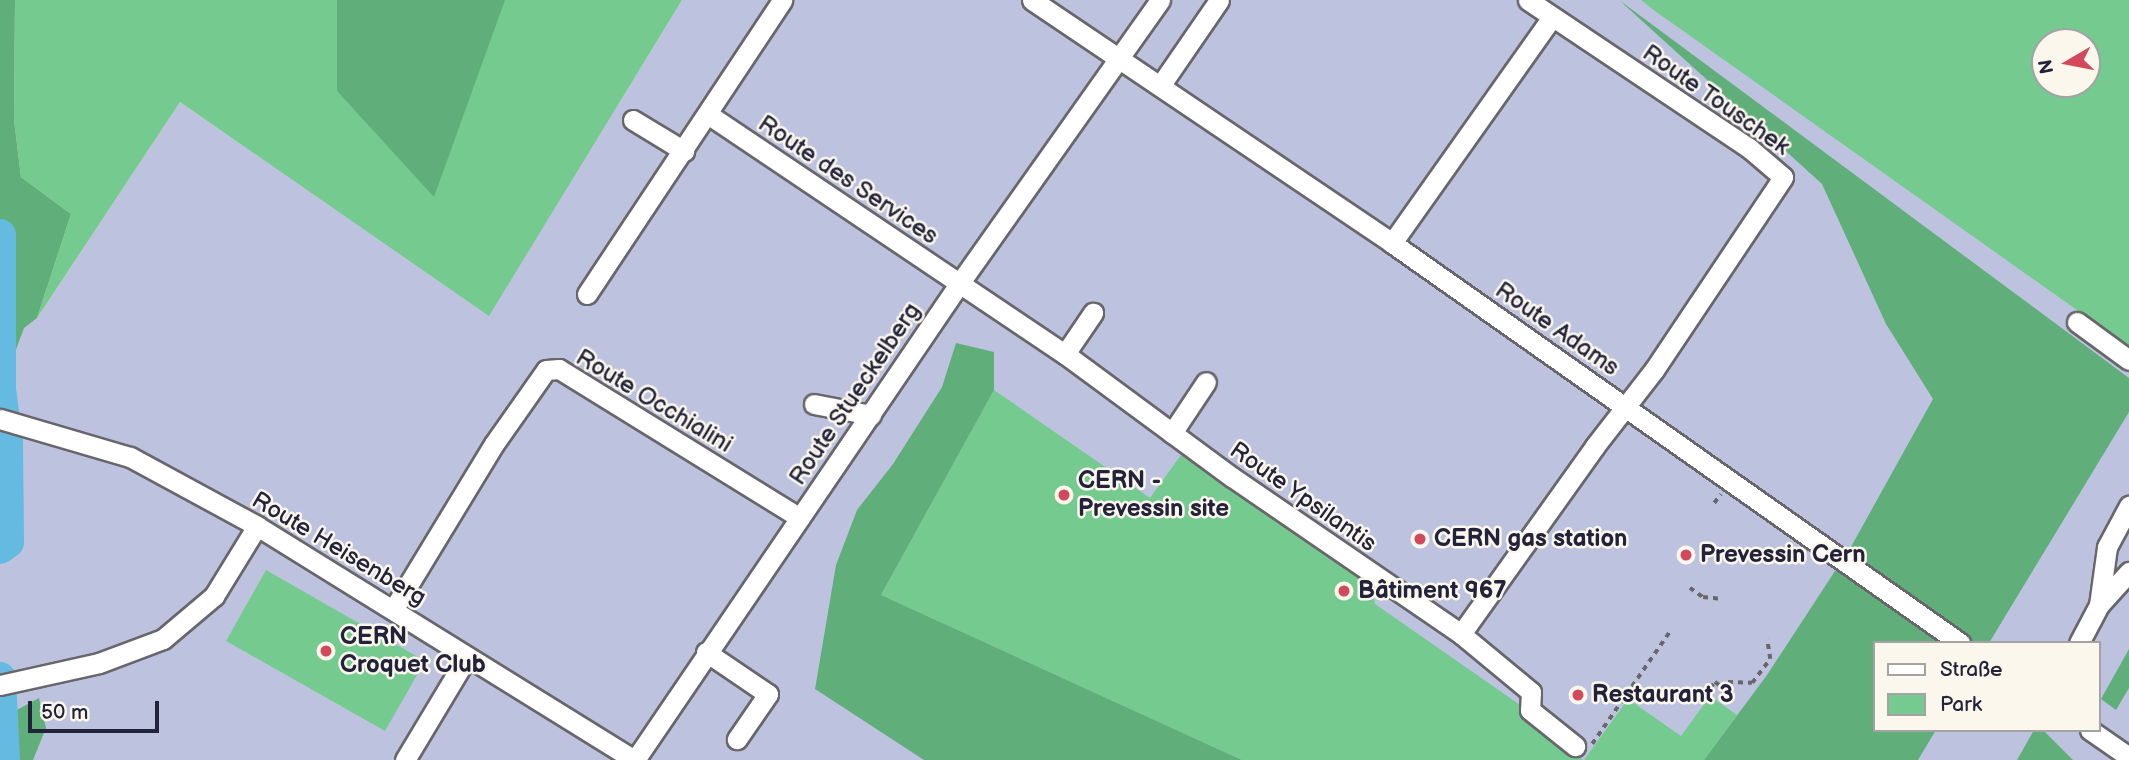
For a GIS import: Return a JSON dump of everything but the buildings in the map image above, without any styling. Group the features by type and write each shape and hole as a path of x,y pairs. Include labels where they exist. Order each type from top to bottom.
{"street":[{"path":"587,294 709,115 782,0"},
{"path":"1032,0 1121,60"},
{"name":"Route Stueckelberg","path":"635,760 959,284 1121,60 1160,0"},
{"path":"1160,86 1219,0"},
{"name":"Route Touschek","path":"1528,0 1749,148 1783,177 1626,408"},
{"path":"1392,243 1552,17"},
{"name":"Route Adams","path":"1121,60 1392,243 1957,641"},
{"name":"Route des Services","path":"709,115 959,284"},
{"path":"633,120 684,151"},
{"name":"Route Ypsilantis","path":"959,284 1065,354 1172,433 1461,634 1531,692 1530,710 1575,746"},
{"path":"1065,354 1093,313"},
{"path":"2077,322 2129,360"},
{"name":"Route Occhialini","path":"393,610 495,444 546,370 559,369 800,518"},
{"path":"1172,433 1206,382"},
{"path":"814,404 871,415"},
{"path":"1461,634 1626,408"},
{"name":"Route Heisenberg","path":"6,421 130,457 257,526 635,760"},
{"path":"2099,604 2108,547 2129,506"},
{"path":"6,684 99,663 163,639 214,596 257,526"},
{"path":"2080,641 2099,604 2129,572"},
{"path":"706,652 768,694 737,739"},
{"path":"405,760 467,657"},
{"path":"2093,732 2129,757"}],"path":[{"path":"1690,588 1703,597 1723,599"},
{"path":"1575,746 1584,755 1671,630"},
{"path":"1710,688 1715,682 1723,688 1728,682 1744,686 1770,659 1767,639"},
{"path":"1612,699 1620,705"}],"shaded area":[{"name":"CERN - Prevessin site","path":"682,0 1643,0 2129,347 2129,760 0,760 0,335 37,318 180,102 489,315"}],"green space":[{"path":"0,0 15,0 14,120 21,177 71,214 37,318 24,328 14,355 13,404 0,401"},
{"path":"15,0 682,0 489,316 180,102 37,318 71,214 21,177 14,120"},
{"path":"337,0 505,0 434,197 337,91"},
{"path":"1619,0 2129,378 2129,412 1990,641 1874,641 1874,732 1935,732 1918,760 1704,760 1767,675 1852,545 1933,399 1886,324 1822,184"},
{"path":"1641,0 2129,0 2129,347 1655,11"},
{"path":"956,343 994,352 994,390 881,595 1242,760 924,760 815,689 836,565 857,510 893,464 942,387"},
{"path":"994,390 1150,498 1181,455 1371,584 1375,604 1523,707 1526,719 1583,760 1242,760 881,595"},
{"name":"CERN Croquet Club","path":"266,570 425,661 385,731 226,641"},
{"path":"2129,649 2129,688 2116,710 2101,699"},
{"path":"1710,696 1737,715 1704,760 1584,760 1628,699 1681,736"},
{"path":"39,698 46,728 33,760 0,760 0,719"},
{"path":"2033,732 2045,732 2073,760 2017,760"}],"waterway":[{"path":"0,235 0,389 7,442 8,542 0,548"},
{"path":"0,678 4,760"}],"place":[{"name":"CERN - Prevessin site","path":"1064,495"},
{"name":"CERN gas station","path":"1420,539"},
{"name":"Prevessin Cern","path":"1686,555"},
{"name":"Bâtiment 967","path":"1344,591"},
{"name":"CERN Croquet Club","path":"326,651"},
{"name":"Restaurant 3","path":"1578,695"}]}
